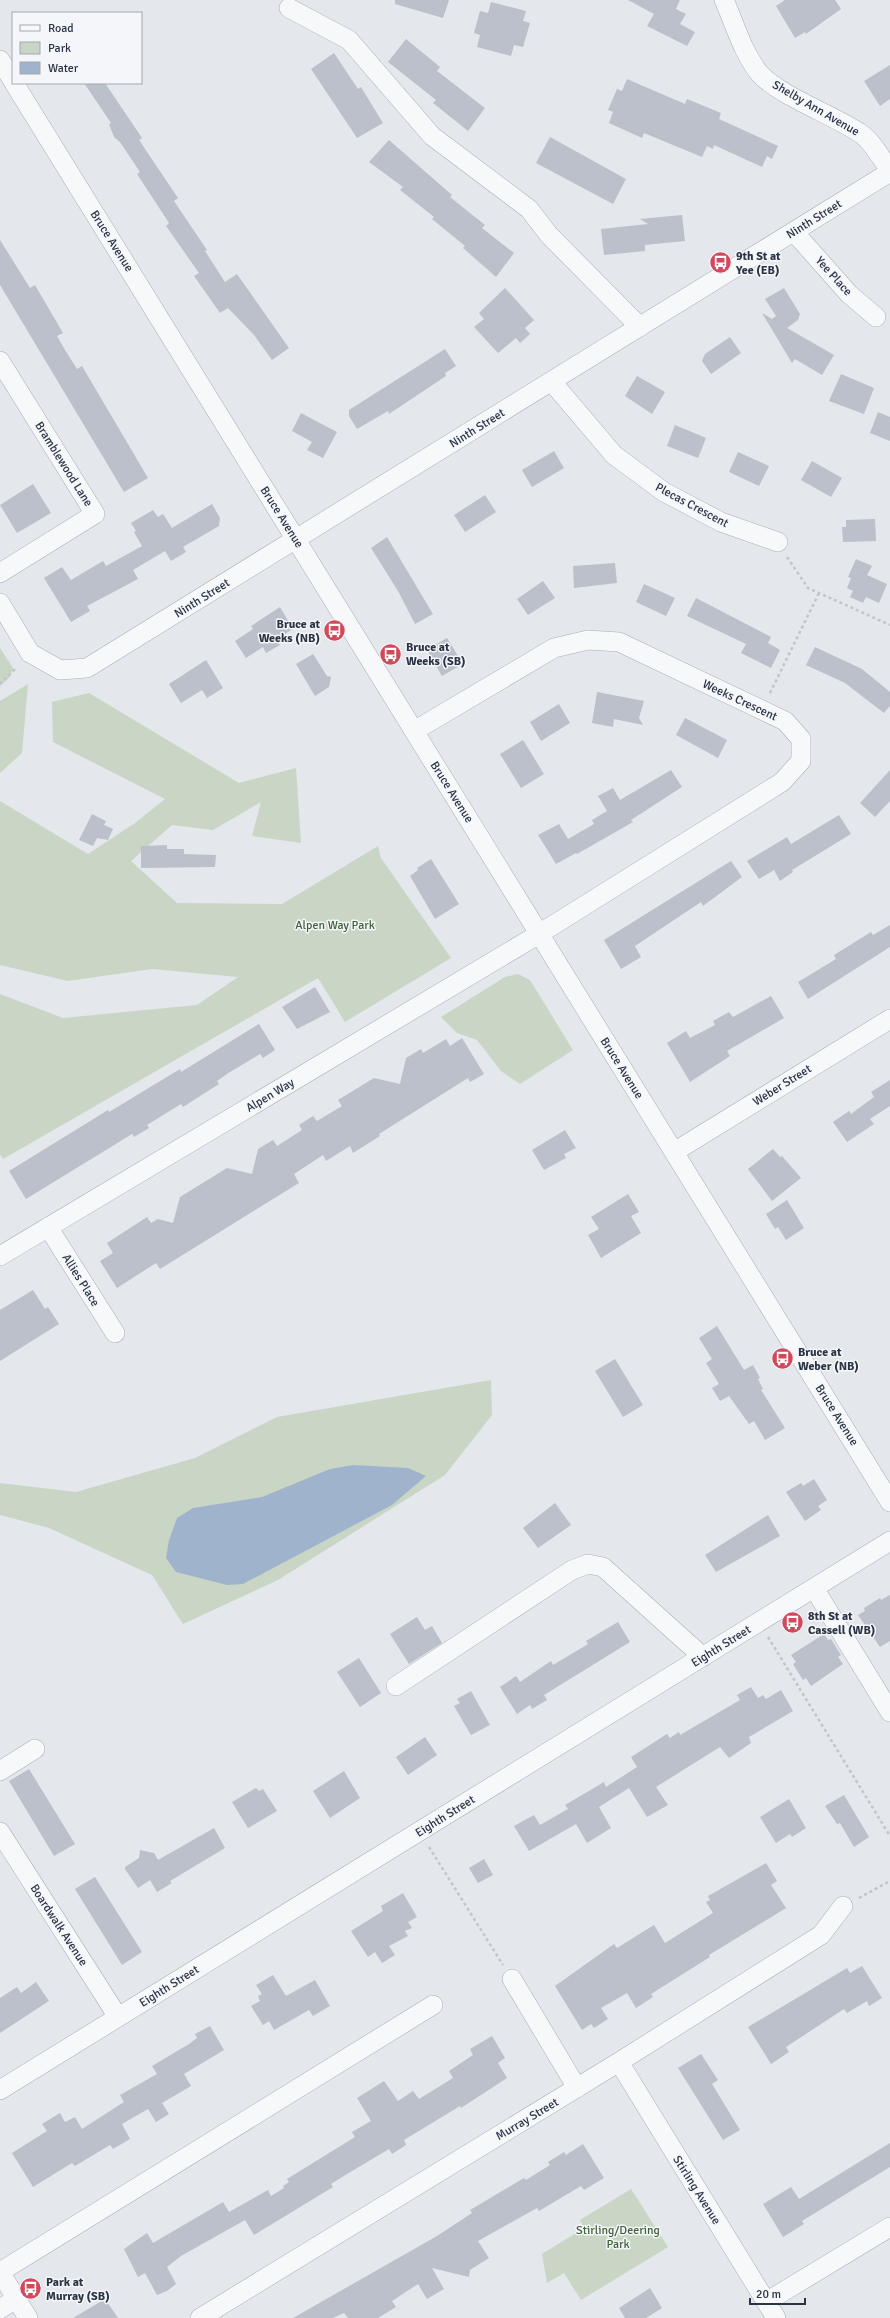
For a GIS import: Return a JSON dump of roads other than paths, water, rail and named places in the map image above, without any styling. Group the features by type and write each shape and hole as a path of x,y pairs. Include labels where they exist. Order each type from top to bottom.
{"street":[{"name":"Shelby Ann Avenue","path":"724,0 750,59 761,74 774,85 861,134 873,146 890,171"},
{"path":"288,8 349,40 432,136 529,209 549,235 640,327"},
{"name":"Bruce Avenue","path":"0,60 12,79"},
{"name":"Bruce Avenue","path":"15,84 890,1502"},
{"name":"Ninth Street","path":"0,603 30,653 60,670 87,668 552,382 890,171"},
{"name":"Yee Place","path":"794,232 848,294 876,317"},
{"name":"Bramblewood Lane","path":"0,361 95,514 0,573"},
{"name":"Plecas Crescent","path":"552,382 614,455 664,492 721,522 778,542"},
{"name":"Weeks Crescent","path":"414,731 554,648 588,640 619,642 785,721 801,739 801,760 782,782 539,934"},
{"name":"Alpen Way","path":"0,1256 539,934"},
{"name":"Weber Street","path":"674,1152 890,1019"},
{"name":"Allies Place","path":"48,1227 115,1333"},
{"name":"Eighth Street","path":"0,2090 890,1541"},
{"path":"396,1686 572,1570 588,1564 603,1567 703,1657"},
{"path":"814,1588 890,1712"},
{"path":"0,1771 35,1749"},
{"name":"Boardwalk Avenue","path":"0,1832 118,2017"},
{"name":"Murray Street","path":"200,2318 578,2088 821,1935 842,1906"},
{"path":"512,1979 578,2088"},
{"path":"28,2318 0,2272 433,2005"},
{"name":"Stirling Avenue","path":"619,2062 771,2310"},
{"path":"771,2310 890,2227"},
{"path":"0,2309 16,2299"}],"water":[{"path":"353,1465 408,1468 426,1476 392,1505 243,1584 227,1585 176,1572 166,1558 169,1540 177,1518 193,1508 262,1497 330,1469"}],"place":[{"name":"9th St at Yee (EB)","path":"721,263"},
{"name":"Bruce at Weeks (NB)","path":"335,631"},
{"name":"Bruce at Weeks (SB)","path":"391,654"},
{"name":"Bruce at Weber (NB)","path":"783,1359"},
{"name":"8th St at Cassell (WB)","path":"792,1623"},
{"name":"Park at Murray (SB)","path":"31,2289"}],"park label":[{"name":"Alpen Way Park","path":"335,925"},
{"name":"Stirling/Deering Park","path":"618,2237"}]}
